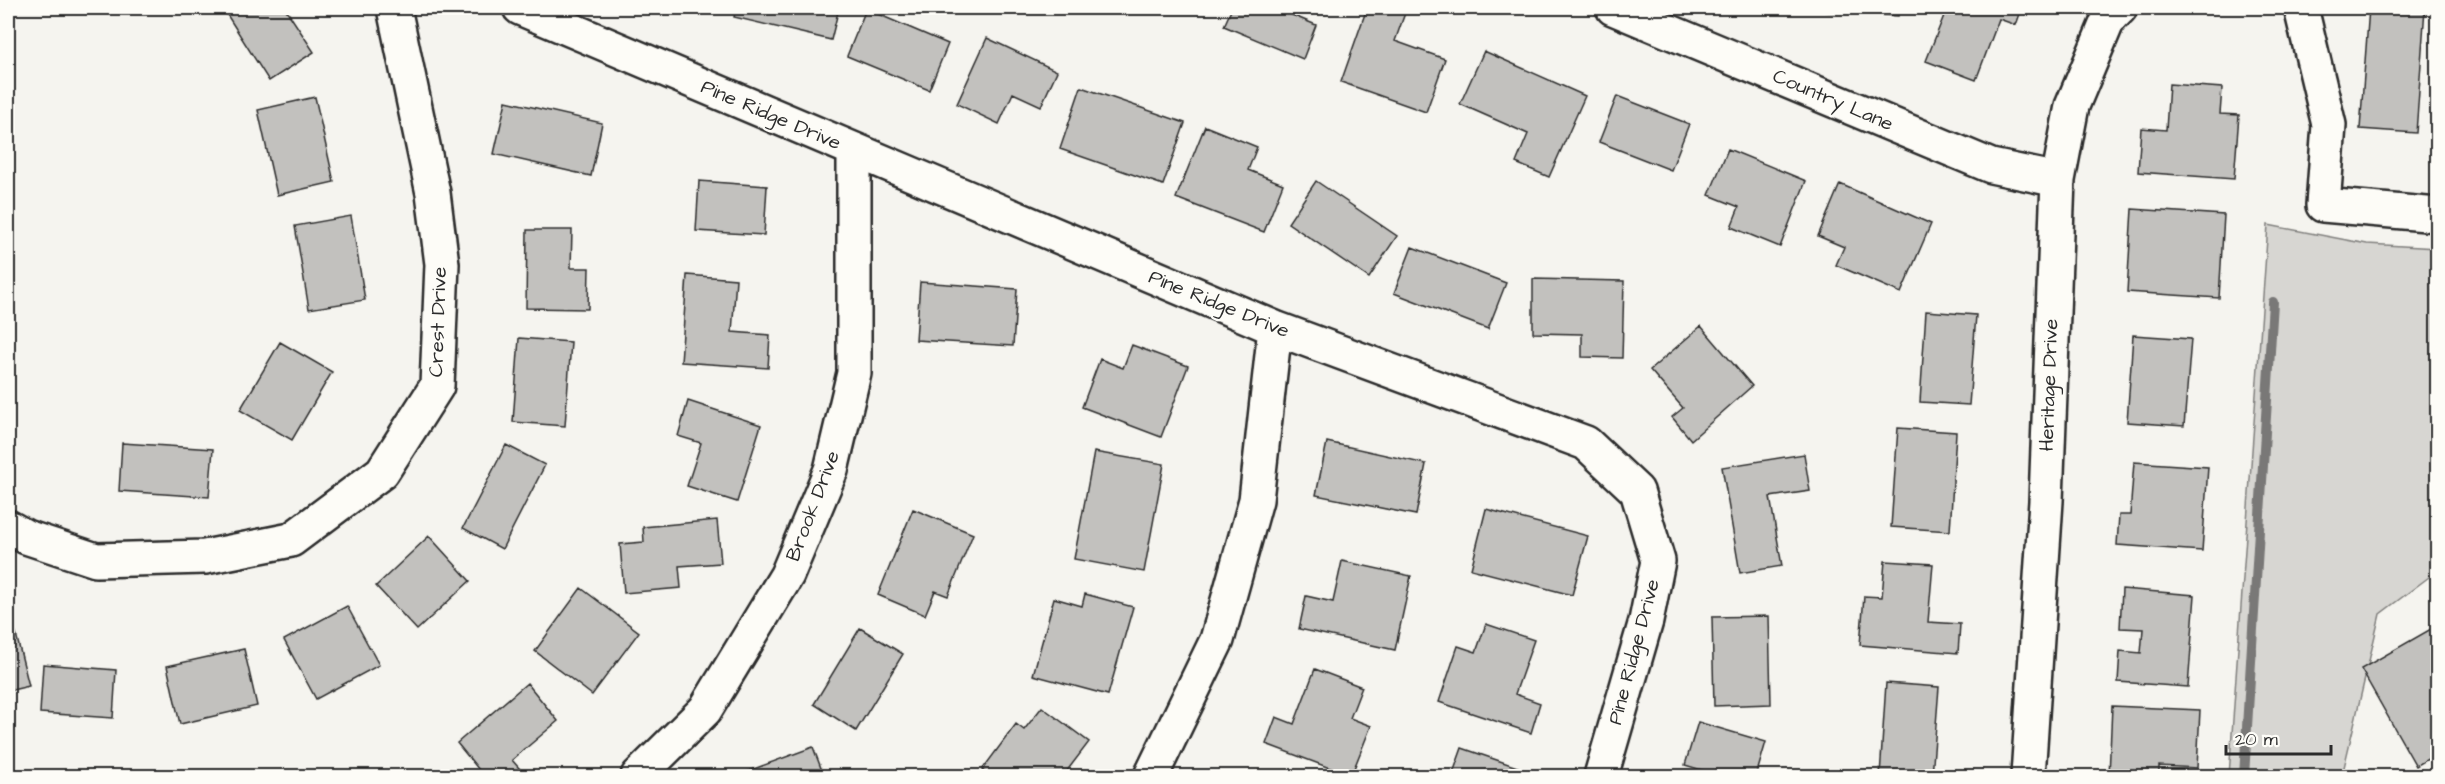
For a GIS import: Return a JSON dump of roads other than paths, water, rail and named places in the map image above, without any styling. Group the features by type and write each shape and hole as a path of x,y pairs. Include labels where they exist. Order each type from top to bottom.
{"street":[{"name":"Crest Drive","path":"8,527 26,537 96,560 205,557 291,540 382,472 437,386 442,264 433,193 394,8"},
{"name":"Pine Ridge Drive","path":"520,8 1275,328 1586,443 1637,491 1658,561 1646,621 1601,777"},
{"name":"Country Lane","path":"1613,8 1991,166 2058,180"},
{"name":"Heritage Drive","path":"2028,777 2046,501 2058,180 2072,106 2108,20 2120,8"},
{"path":"2301,8 2329,125 2323,205 2438,215"},
{"name":"Brook Drive","path":"638,777 705,710 787,575 831,470 854,373 854,150"},
{"path":"1151,777 1217,640 1256,500 1275,328"}],"waterway":[{"path":"2244,776 2273,302"}]}
